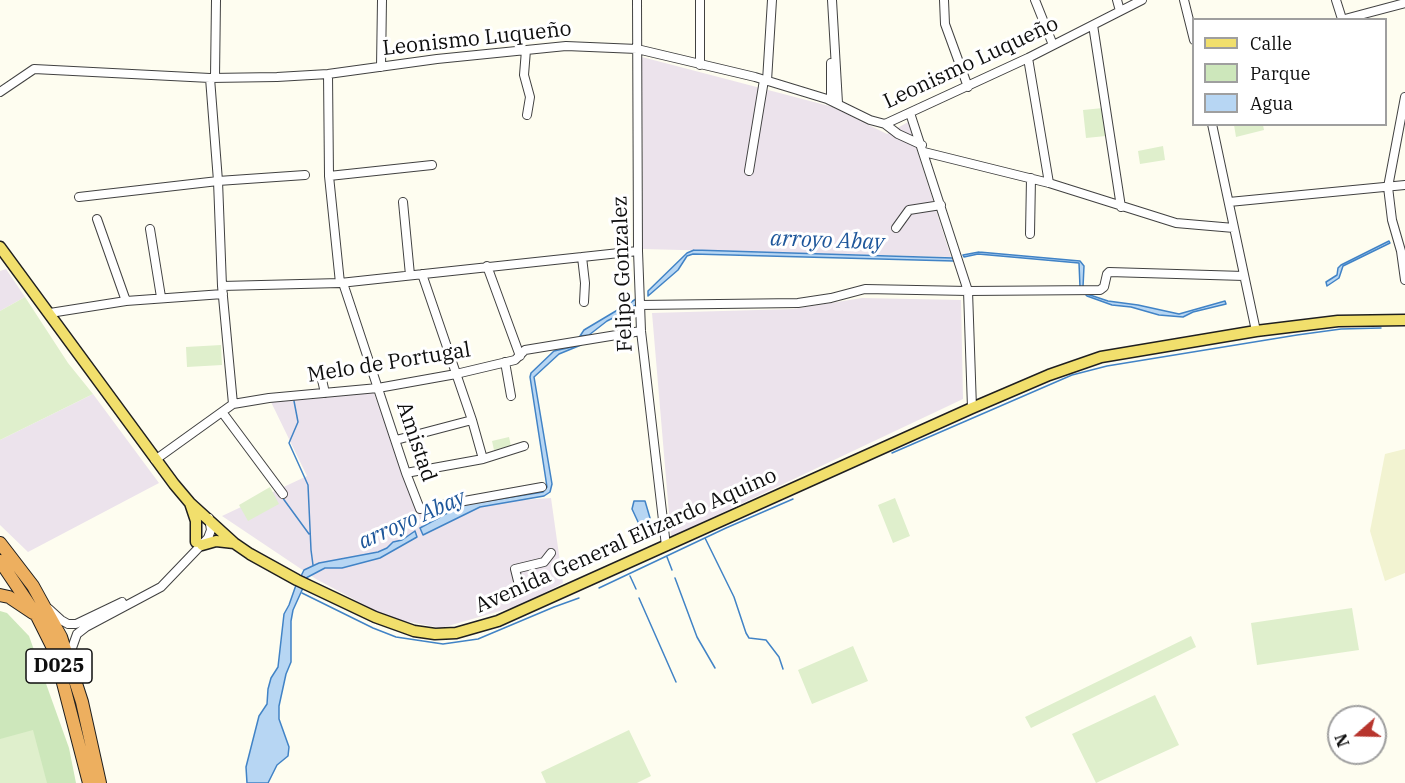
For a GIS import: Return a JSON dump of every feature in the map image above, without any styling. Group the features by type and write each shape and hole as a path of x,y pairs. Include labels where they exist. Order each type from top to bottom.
{"highway":[{"name":"D025","path":"0,543 27,578 41,611 55,652 89,783"},
{"name":"D025","path":"0,561 61,638 82,702 100,783"},
{"path":"0,595 41,611"}],"main road":[{"name":"Avenida General Elizardo Aquino","path":"0,247 155,460 190,503 234,543 302,583 404,628 435,634 456,633 498,621 972,408 1049,375 1101,357 1256,331 1338,321 1405,320"},
{"path":"190,503 196,521 199,543 216,541 234,543"}],"street":[{"path":"216,0 213,77 222,290 233,404"},
{"path":"382,0 384,66"},
{"path":"384,66 388,0"},
{"name":"Felipe Gonzalez","path":"637,0 638,251 641,332 666,546"},
{"path":"700,0 700,64"},
{"path":"749,171 765,81 772,0"},
{"path":"832,0 836,48 834,102"},
{"path":"944,0 945,24 969,87"},
{"path":"1035,0 1053,45"},
{"path":"1116,0 1120,11"},
{"name":"Leonismo Luqueño","path":"0,92 34,69 213,77 328,74 566,46 637,49 700,64 834,102 870,120 885,124 969,87 1140,0"},
{"path":"1184,0 1192,32"},
{"path":"1336,0 1341,18"},
{"path":"1345,18 1405,3"},
{"path":"1093,25 1121,207"},
{"path":"526,50 524,75 530,97 527,115"},
{"path":"1028,58 1049,183"},
{"name":"Amistad","path":"328,74 329,176 341,283 406,473 422,510 542,487"},
{"path":"1405,97 1388,187 1392,220 1401,251 1405,280"},
{"path":"910,113 968,291 972,408"},
{"path":"885,124 897,134 923,148 1049,183 1176,223 1234,228"},
{"path":"1212,126 1256,331"},
{"path":"329,176 432,165"},
{"path":"79,197 218,181 305,175"},
{"path":"1030,234 1031,178"},
{"path":"1229,202 1405,185"},
{"path":"403,202 410,275"},
{"path":"896,228 909,210 941,206"},
{"path":"97,219 126,301"},
{"path":"150,229 161,297"},
{"path":"50,313 126,301 222,290 341,283 638,251"},
{"path":"582,256 585,282 584,302"},
{"path":"487,266 520,356"},
{"path":"640,305 798,303 831,298 865,289 1100,290 1104,287 1109,272 1244,276"},
{"path":"422,274 483,459"},
{"name":"Melo de Portugal","path":"155,460 233,404 269,398 378,388 456,374 515,360 525,350 641,332"},
{"path":"505,362 511,396"},
{"path":"321,371 324,393"},
{"path":"222,412 283,494"},
{"path":"396,440 472,420"},
{"path":"406,473 483,459 524,446"},
{"path":"41,611 68,624 83,622 146,590 161,580 210,535 212,523"},
{"path":"74,676 72,648 77,634 161,587 199,543"},
{"path":"518,583 524,567 544,562 551,553"}],"shaded area":[{"path":"642,57 833,107 887,134 908,122 951,257 643,249"},
{"path":"6,269 25,297 0,311 0,271"},
{"path":"862,298 961,300 963,399 671,537 652,313 793,309"},
{"path":"374,393 418,514 479,503 551,498 563,583 521,605 441,628 389,618 316,579 222,516 307,476 271,402"},
{"path":"93,394 159,483 28,552 0,525 0,440"}],"green space":[{"path":"1103,108 1106,136 1086,138 1083,110"},
{"path":"1234,126 1263,126 1264,130 1236,137"},
{"path":"1163,146 1165,160 1140,164 1138,151"},
{"path":"25,297 68,363 93,394 0,440 0,311"},
{"path":"221,345 222,365 187,367 186,347"},
{"path":"509,437 511,446 494,450 492,441"},
{"path":"1405,449 1405,573 1385,581 1370,531 1385,454"},
{"path":"270,487 279,504 248,521 239,505"},
{"path":"895,498 910,536 893,543 878,505"},
{"path":"1352,608 1359,650 1257,665 1251,623"},
{"path":"0,611 7,613 29,636 69,748 76,783 0,783"},
{"path":"1191,636 1196,647 1031,728 1025,717"},
{"path":"853,646 868,681 812,704 798,670"},
{"path":"1155,695 1179,745 1096,783 1072,734"},
{"path":"33,730 47,783 0,783 0,739"},
{"path":"629,730 651,776 637,783 546,783 541,772"}],"water":[{"path":"1389,241 1390,243 1343,266 1339,278 1327,286 1326,282 1337,275 1341,265"},
{"path":"694,250 953,258 954,261 693,254 687,256 678,270 648,296 648,291 687,253"},
{"path":"979,252 1080,261 1084,266 1083,287 1080,287 1079,263 978,254 964,257 963,255"},
{"path":"1084,293 1108,301 1179,314 1225,301 1226,304 1193,312 1183,317 1159,315 1131,307 1112,305"},
{"path":"636,299 637,304 625,312 607,321 589,335 580,336 584,330"},
{"path":"581,345 559,354 534,377 552,484 550,492 544,496 480,507 423,535 420,528 462,505 543,492 547,487 531,373 554,351"},
{"path":"634,501 645,501 650,518 647,524 639,524 632,509"},
{"path":"415,531 417,537 380,558 342,568 325,568 306,578 301,576 304,570 319,563 378,552"},
{"path":"296,585 303,588 293,610 291,662 279,706 279,719 289,747 288,756 277,765 268,783 247,783 246,767 259,716 267,704 271,678 278,667 284,614"}],"waterway":[{"path":"892,453 1072,375 1107,366 1297,335 1341,329 1381,328"},
{"path":"294,401 298,422 289,443 308,485 313,565"},
{"path":"282,497 309,534"},
{"path":"599,588 793,499"},
{"path":"705,538 734,597 746,633 749,638 766,640 779,657 783,669"},
{"path":"667,557 672,570"},
{"path":"630,576 636,589"},
{"path":"675,578 697,637 715,668"},
{"path":"302,593 396,637 443,644 478,639 579,598"},
{"path":"639,598 676,682"}],"water label":[{"name":"arroyo Abay","path":"827,241"},
{"name":"arroyo Abay","path":"412,520"}]}
